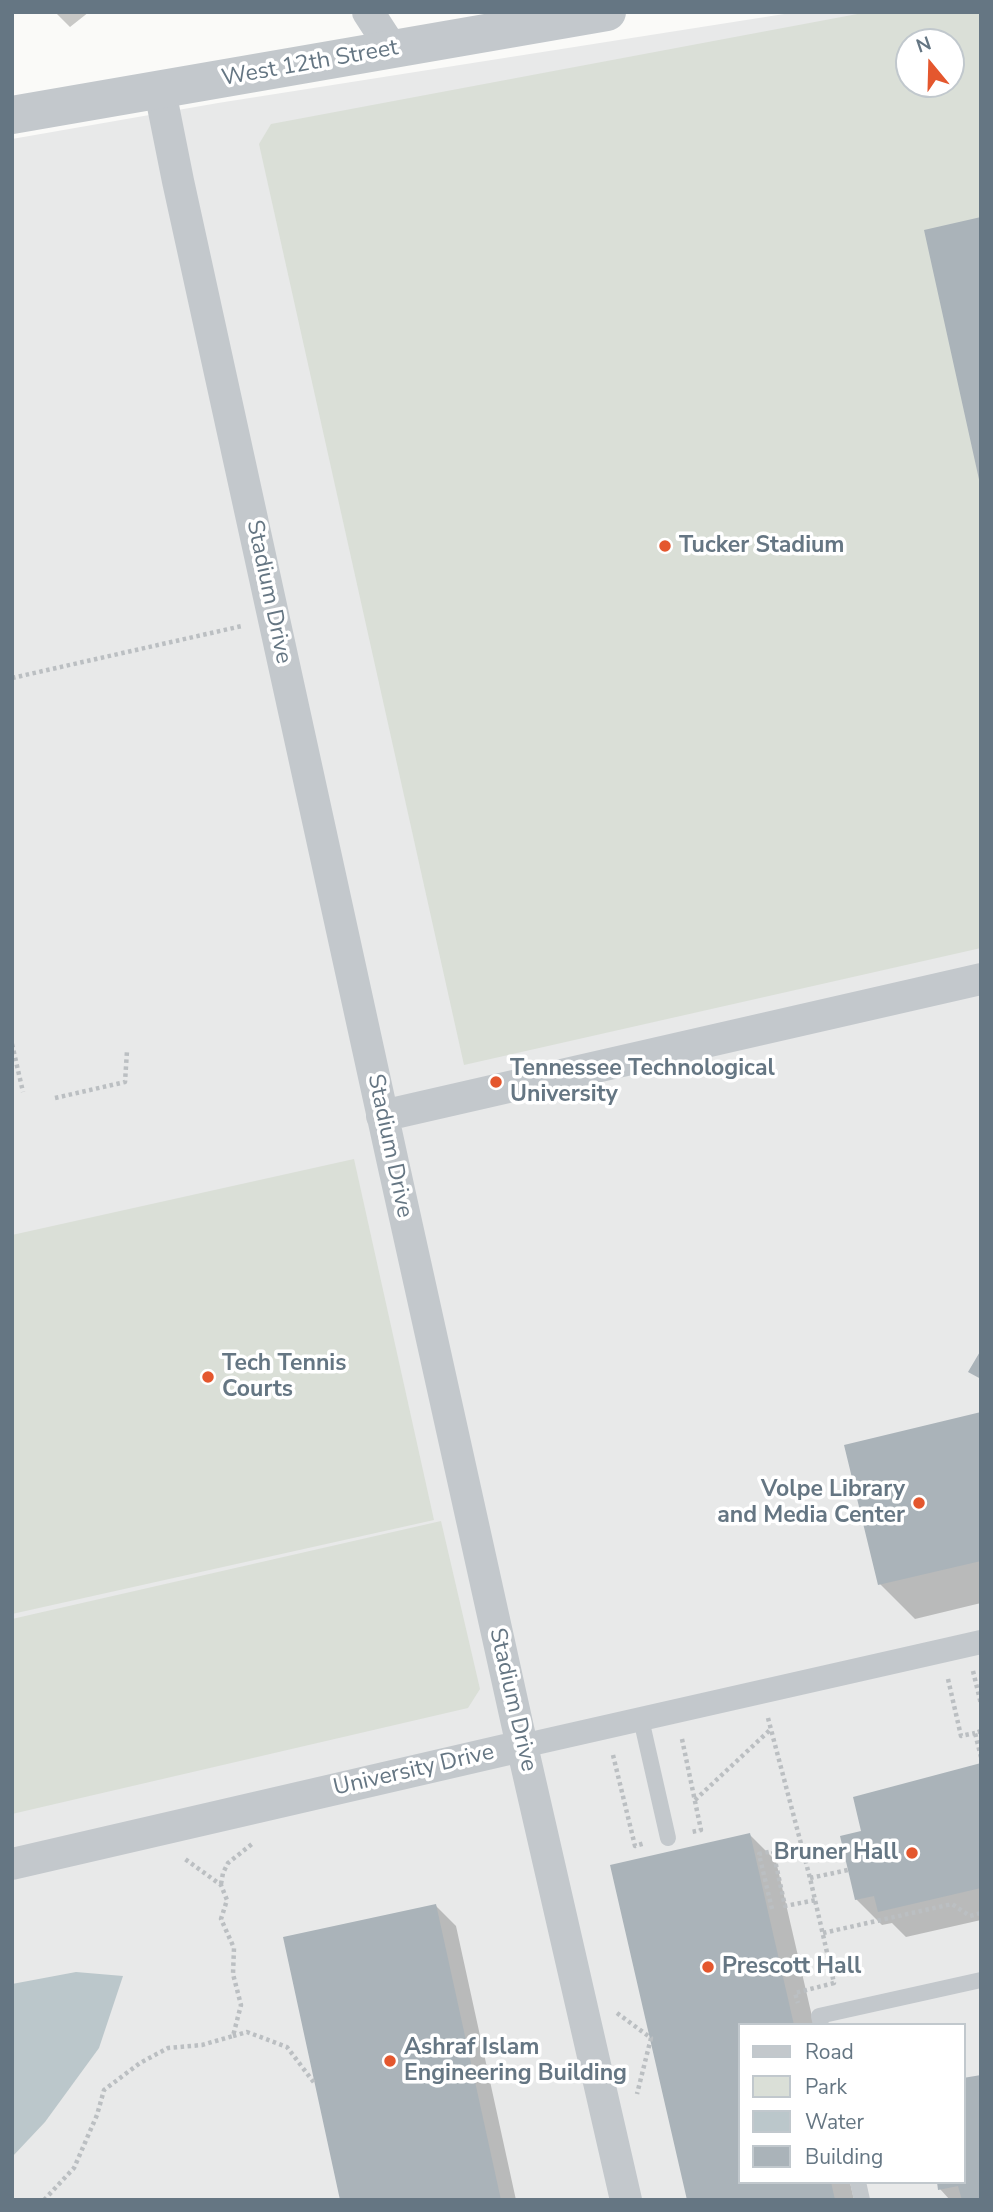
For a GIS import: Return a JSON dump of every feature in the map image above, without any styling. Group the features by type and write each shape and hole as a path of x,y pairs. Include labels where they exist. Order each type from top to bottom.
{"street":[{"path":"368,12 392,50"},
{"name":"West 12th Street","path":"12,115 607,12"},
{"name":"Stadium Drive","path":"160,91 382,1116 626,2200"},
{"path":"382,1116 981,979"},
{"name":"University Drive","path":"12,1864 981,1642"}],"lane":[{"path":"641,1719 668,1838"},
{"path":"821,2023 819,2016 981,1980"}],"path":[{"path":"12,678 253,623"},
{"path":"12,1044 23,1092"},
{"path":"55,1098 125,1082 127,1051"},
{"path":"942,1650 961,1736 978,1732 981,1756"},
{"path":"695,1800 771,1729 816,1900 834,1983 795,1993 800,2014"},
{"path":"683,1748 701,1830"},
{"path":"615,1764 635,1846"},
{"path":"233,2036 241,2005 233,1974 234,1948 221,1919 227,1900 221,1885 228,1863 252,1844"},
{"path":"772,1909 759,1854 773,1851 785,1906 816,1900"},
{"path":"185,1860 221,1885"},
{"path":"810,1878 848,1870"},
{"path":"823,1933 952,1904 970,1916 981,1913"},
{"path":"610,2007 650,2038 635,2100"},
{"path":"44,2200 74,2168 97,2115 104,2090 140,2063 168,2048 202,2045 247,2032 287,2047 315,2084"}],"shaded area":[{"name":"Tennessee Technological University","path":"797,12 981,12 981,2200 12,2200 12,139 218,103"}],"green space":[{"name":"Tucker Stadium","path":"868,12 981,12 981,948 464,1065 259,144 271,124"},
{"name":"Tech Tennis Courts","path":"354,1159 434,1520 12,1614 12,1235"},
{"path":"441,1521 480,1689 468,1708 12,1814 12,1619"}],"water":[{"path":"76,1972 123,1976 99,2048 45,2122 12,2157 12,1984"}],"building":[{"path":"981,217 981,484 980,484 924,230"},
{"path":"981,1350 981,1379 968,1372"},
{"name":"Volpe Library and Media Center","path":"981,1412 981,1561 878,1585 844,1445"},
{"name":"Bruner Hall","path":"981,1763 981,1888 878,1912 874,1896 855,1900 840,1836 861,1831 853,1797"},
{"name":"Prescott Hall","path":"750,1833 794,2023 738,2023 738,2184 831,2184 835,2200 687,2200 610,1865"},
{"name":"Ashraf Islam Engineering Building","path":"436,1904 501,2200 340,2200 283,1937"},
{"path":"981,2075 981,2200 962,2200 958,2186 938,2190 937,2184 965,2184 965,2078"}],"place":[{"name":"Tucker Stadium","path":"665,546"},
{"name":"Tennessee Technological University","path":"496,1082"},
{"name":"Tech Tennis Courts","path":"208,1377"},
{"name":"Volpe Library and Media Center","path":"919,1503"},
{"name":"Bruner Hall","path":"912,1853"},
{"name":"Prescott Hall","path":"708,1967"},
{"name":"Ashraf Islam Engineering Building","path":"390,2061"}]}
